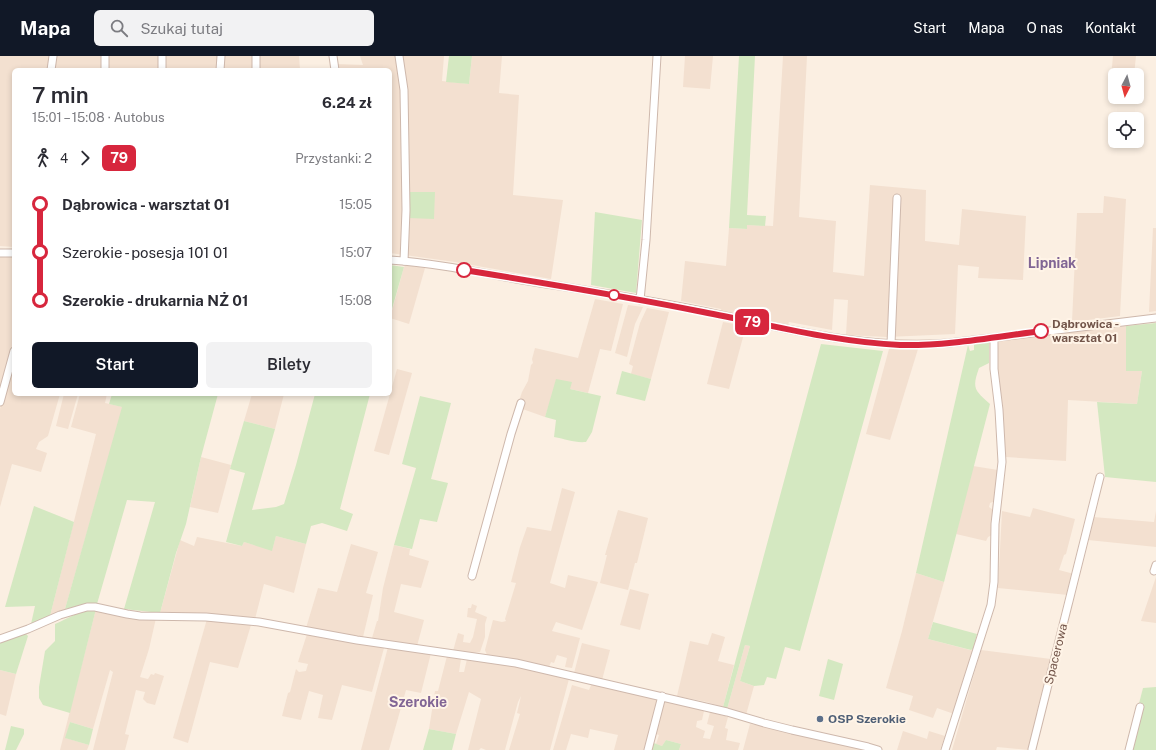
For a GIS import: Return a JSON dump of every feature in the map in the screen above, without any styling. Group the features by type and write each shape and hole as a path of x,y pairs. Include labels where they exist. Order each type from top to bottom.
{"street":[{"path":"52,68 53,56"},
{"path":"105,56 105,68"},
{"path":"162,56 162,68"},
{"path":"220,56 220,68"},
{"path":"256,56 256,68"},
{"path":"333,56 335,68"},
{"path":"399,56 404,90 406,210 404,261"},
{"path":"640,300 646,233 656,56"},
{"path":"891,344 898,198"},
{"path":"0,253 12,253"},
{"path":"392,260 448,267 640,300 705,312 802,333 862,342 891,344 937,344 1156,318"},
{"path":"945,750 989,611 994,590 995,524 1002,462 999,410 994,369 994,338"},
{"path":"0,402 12,358"},
{"path":"472,576 521,403"},
{"name":"Spacerowa","path":"1032,749 1100,478"},
{"path":"0,639 60,615 87,607 95,607 140,616 206,616 259,622 357,640 516,663 662,696 764,723 878,750"},
{"path":"648,750 662,696"},
{"path":"1129,750 1140,707"}],"shaded area":[{"path":"0,56 253,56 252,68 12,68 12,247 0,246"},
{"path":"258,56 299,56 300,68 258,68"},
{"path":"360,56 444,56 442,81 469,84 472,56 502,56 499,93 519,95 513,195 563,200 551,279 455,262 392,253 392,68 336,68 335,64 363,65"},
{"path":"685,56 713,56 710,89 683,87"},
{"path":"783,56 807,56 799,217 836,221 833,272 864,276 870,185 926,190 925,241 959,245 962,209 1026,216 1023,280 978,278 979,267 958,265 955,334 887,337 846,335 848,300 834,299 832,330 789,322 788,325 767,321 722,312 721,309 681,301 685,261 726,266 729,228 747,229 747,225 773,226"},
{"path":"1113,56 1136,56 1135,68 1112,68"},
{"path":"1104,196 1126,199 1120,316 1072,322 1077,213 1103,213"},
{"path":"1153,228 1156,228 1156,311 1149,312"},
{"path":"0,257 12,257 12,347 0,387"},
{"path":"406,265 425,268 409,324 392,319 392,311 404,267"},
{"path":"595,299 623,304 611,351 600,349 588,393 570,389 552,396 545,417 517,407 522,392 528,381 535,348 578,358"},
{"path":"628,305 643,307 635,324 627,357 615,353"},
{"path":"647,308 669,312 651,379 631,374 633,366 629,364 640,323"},
{"path":"723,322 746,326 729,389 707,384"},
{"path":"1126,326 1126,371 1142,371 1137,404 1068,400 1066,461 1006,457 997,393 997,357 999,340"},
{"path":"889,349 918,349 890,440 866,434"},
{"path":"12,368 12,396 59,396 48,436 39,442 36,449 47,453 41,472 12,464 0,507 0,409"},
{"path":"397,369 412,373 389,455 374,451 389,396 392,396 392,387"},
{"path":"64,396 77,396 68,429 56,426"},
{"path":"79,396 107,396 105,403 123,407 65,609 50,616 96,434 71,427"},
{"path":"251,396 283,396 275,429 244,421"},
{"path":"201,457 231,465 218,513 190,507"},
{"path":"973,466 998,470 995,501 990,503 989,507 993,510 992,535 988,537 986,541 956,534"},
{"path":"562,488 575,492 550,583 565,588 568,575 598,582 582,630 556,622 552,631 580,638 572,668 565,667 567,658 557,655 554,663 551,662 549,667 487,655 485,650 493,620 502,622 506,621 505,619 516,583 511,582 527,527 551,531"},
{"path":"1033,508 1075,519 1066,554 1064,555 1059,570 1074,574 1068,595 998,588 1002,511 1030,517"},
{"path":"618,510 648,518 637,563 635,563 628,590 600,583 607,555 605,555"},
{"path":"1156,511 1156,547 1088,540 1093,517 1154,522"},
{"path":"276,536 306,544 294,593 264,584 255,619 219,615 160,613 180,540 194,546 197,537 242,546 244,542 272,550"},
{"path":"351,544 378,552 366,593 373,595 363,637 355,635 354,637 306,628 318,588 337,592"},
{"path":"394,545 410,549 409,555 429,561 421,588 401,584 394,612 424,620 417,646 372,638 378,621 383,588"},
{"path":"916,573 944,582 928,639 974,651 954,714 937,708 933,718 909,710 913,696 886,688"},
{"path":"1156,577 1156,623 1141,621"},
{"path":"630,589 649,594 640,630 620,625"},
{"path":"472,604 477,606 475,612 487,617 485,624 485,637 480,652 467,654 453,651 458,633 464,635 463,642 470,643 473,637 477,619 467,617 468,608 471,608"},
{"path":"96,609 156,618 149,649 140,677 148,679 151,674 154,675 155,673 164,676 155,705 147,703 143,699 145,692 136,690 125,734 129,735 125,750 93,750 113,672 110,670 93,729 70,722 66,738 89,745 87,750 60,750"},
{"path":"207,619 251,625 238,668 210,662 188,743 173,738"},
{"path":"712,633 725,637 718,661 734,665 723,707 677,696 690,641 708,645"},
{"path":"307,634 384,648 372,692 342,685 332,720 318,718 323,695 309,691 301,720 282,716 296,669 299,672 306,671 308,664 298,662"},
{"path":"582,643 610,650 602,680 574,673"},
{"path":"745,645 750,646 740,681 754,686 746,715 727,709"},
{"path":"388,647 431,653 421,693 406,690 389,750 361,750"},
{"path":"981,650 1051,659 1029,750 997,747 996,750 952,750"},
{"path":"447,656 461,659 459,672 464,672 467,659 494,661 569,679 550,750 509,750 520,714 517,713 521,696 505,750 486,750 481,748 479,750 468,750 481,699 469,692 456,734 429,729 435,691 438,691"},
{"path":"0,670 16,674 6,716 0,714"},
{"path":"592,683 657,699 644,750 614,750 618,735 590,729 588,738 571,734 566,750 553,750 572,685 589,690"},
{"path":"661,700 704,711 702,720 697,721 696,727 705,731 703,738 710,739 714,726 707,724 710,712 728,717 725,728 728,729 726,740 740,743 738,750 679,750 681,744 666,740 662,746 656,744 659,735 653,733"},
{"path":"750,724 779,729 866,750 743,750"},
{"path":"903,731 927,739 929,731 945,736 940,750 897,750"}],"green space":[{"path":"449,56 472,56 469,84 446,82"},
{"path":"739,56 755,56 747,215 766,216 765,226 747,225 747,229 729,228"},
{"path":"409,192 435,192 434,219 408,218"},
{"path":"595,212 642,220 636,293 591,285"},
{"path":"392,265 404,267 392,309"},
{"path":"1156,323 1156,482 1105,477 1097,402 1137,404 1142,371 1126,371 1126,326"},
{"path":"989,342 989,363 979,368 975,384 978,392 990,404 944,582 916,573 968,345 970,351 974,350 974,344"},
{"path":"821,344 883,351 800,651 785,647 776,679 767,677 764,685 754,686 740,681 750,646 745,645 727,709 723,707"},
{"path":"622,371 651,379 645,401 616,394"},
{"path":"556,379 572,382 570,389 601,396 592,432 586,442 554,437 556,420 545,417"},
{"path":"111,396 217,396 201,457 186,524 176,553 160,613 124,609 155,502 127,500 97,604 87,604 65,609 122,407 109,404"},
{"path":"314,396 369,396 340,509 353,514 347,531 322,523 311,526 306,544 276,536 272,551 244,542 242,546 226,542 245,473 230,469 244,421 275,429 252,510 276,507 284,504"},
{"path":"420,396 451,403 431,479 448,483 437,522 420,519 412,549 394,545 416,468 402,464"},
{"path":"34,506 74,522 50,616 31,624 35,606 5,607"},
{"path":"96,609 70,713 43,705 39,698 39,687 45,651 55,641 55,624 80,613"},
{"path":"933,622 977,634 973,649 971,650 928,639"},
{"path":"25,633 28,636 16,674 0,670 0,641"},
{"path":"828,659 843,664 834,700 819,696"},
{"path":"1156,687 1156,750 1127,750 1143,688"},
{"path":"70,722 93,729 89,745 65,738"},
{"path":"11,726 24,729 24,734 16,750 5,750"},
{"path":"429,729 456,734 452,750 423,750"},
{"path":"666,740 681,744 679,750 649,750 651,742 662,746"}],"bus line":[{"name":"79","path":"464,270 681,307 807,334 873,343 903,345 937,344 1041,331"}],"place":[{"name":"Dąbrowica - warsztat 01","path":"1041,331"},
{"name":"OSP Szerokie","path":"820,719"}],"district":[{"name":"Lipniak","path":"1052,263"},
{"name":"Szerokie","path":"418,702"}]}
